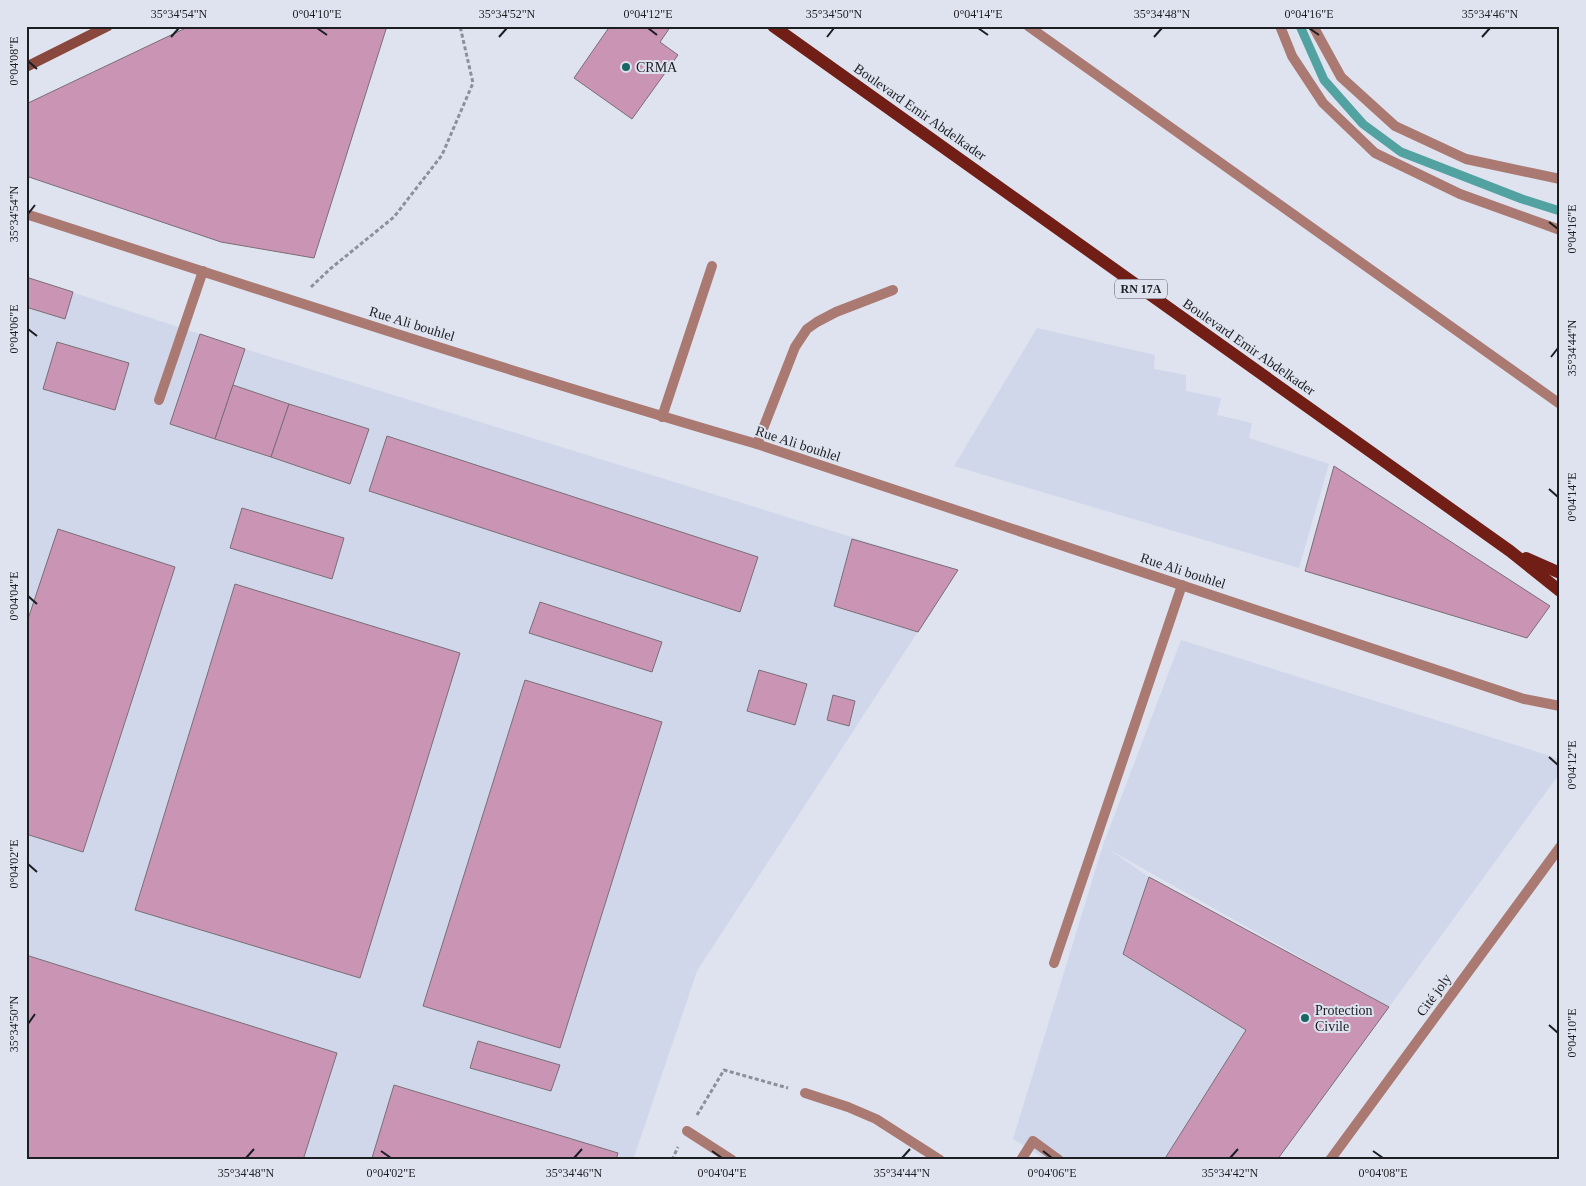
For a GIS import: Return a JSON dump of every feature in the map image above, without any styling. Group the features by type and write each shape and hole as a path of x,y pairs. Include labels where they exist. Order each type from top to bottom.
{"main road":[{"name":"Boulevard Emir Abdelkader","path":"773,26 1510,552 1560,591"},
{"name":"RN 17A","path":"1510,552 1560,573"}],"street":[{"path":"26,67 108,26"},
{"path":"1028,26 1560,404"},
{"path":"1280,26 1292,56 1322,104 1375,153 1460,194 1560,230"},
{"path":"1313,26 1341,77 1395,126 1466,159 1560,179"},
{"name":"Rue Ali bouhlel","path":"26,214 662,417 757,444 1524,699 1560,706"},
{"path":"662,417 712,266"},
{"path":"159,400 203,271"},
{"path":"757,444 795,346 807,329 836,312 892,290"},
{"path":"1054,963 1182,585"},
{"name":"Cité joly","path":"1330,1160 1560,847"},
{"path":"805,1093 848,1107 876,1119 940,1160"},
{"path":"687,1131 732,1160"},
{"path":"1021,1160 1033,1141 1059,1160"}],"path":[{"path":"297,302 330,269 394,217 442,155 473,83 460,26"},
{"path":"672,1160 687,1131 724,1070 805,1093"}],"shaded area":[{"path":"26,277 245,349 958,570 697,971 633,1160 26,1160"},
{"path":"1037,328 1155,355 1154,369 1186,375 1186,391 1221,398 1217,415 1252,423 1249,438 1329,464 1299,568 954,466"},
{"path":"1181,640 1560,759 1560,773 1389,1007 1110,850 1149,877 1123,954 1246,1030 1164,1160 1047,1160 1013,1139 1103,845"}],"building":[{"path":"190,26 387,26 314,258 221,242 26,176 26,104"},
{"name":"CRMA","path":"610,26 671,26 660,42 678,55 632,119 574,78"},
{"path":"26,277 73,292 65,319 26,307"},
{"path":"200,334 245,349 215,439 170,424"},
{"path":"57,342 129,363 115,410 43,389"},
{"path":"233,385 289,404 271,457 215,439"},
{"path":"289,404 369,429 350,484 271,457"},
{"path":"387,436 758,557 740,612 369,491"},
{"path":"1334,466 1550,606 1527,638 1305,571"},
{"path":"242,508 344,538 332,579 230,548"},
{"path":"58,529 175,567 83,852 26,834 26,625"},
{"path":"852,539 958,570 918,632 834,606"},
{"path":"235,584 460,653 360,978 135,910"},
{"path":"540,602 662,642 652,672 529,633"},
{"path":"759,670 807,684 795,725 747,711"},
{"path":"525,680 662,722 560,1048 423,1006"},
{"path":"833,695 855,701 849,726 827,720"},
{"name":"Protection Civile","path":"1149,877 1389,1007 1277,1160 1164,1160 1246,1030 1123,954"},
{"path":"26,955 337,1053 303,1160 26,1160"},
{"path":"478,1041 560,1065 551,1091 470,1068"},
{"path":"394,1085 618,1153 616,1160 379,1160 372,1158"}],"waterway":[{"path":"1300,26 1324,80 1363,124 1401,152 1522,199 1560,211"}],"place":[{"name":"CRMA","path":"626,67"},
{"name":"Protection Civile","path":"1305,1018"}]}
